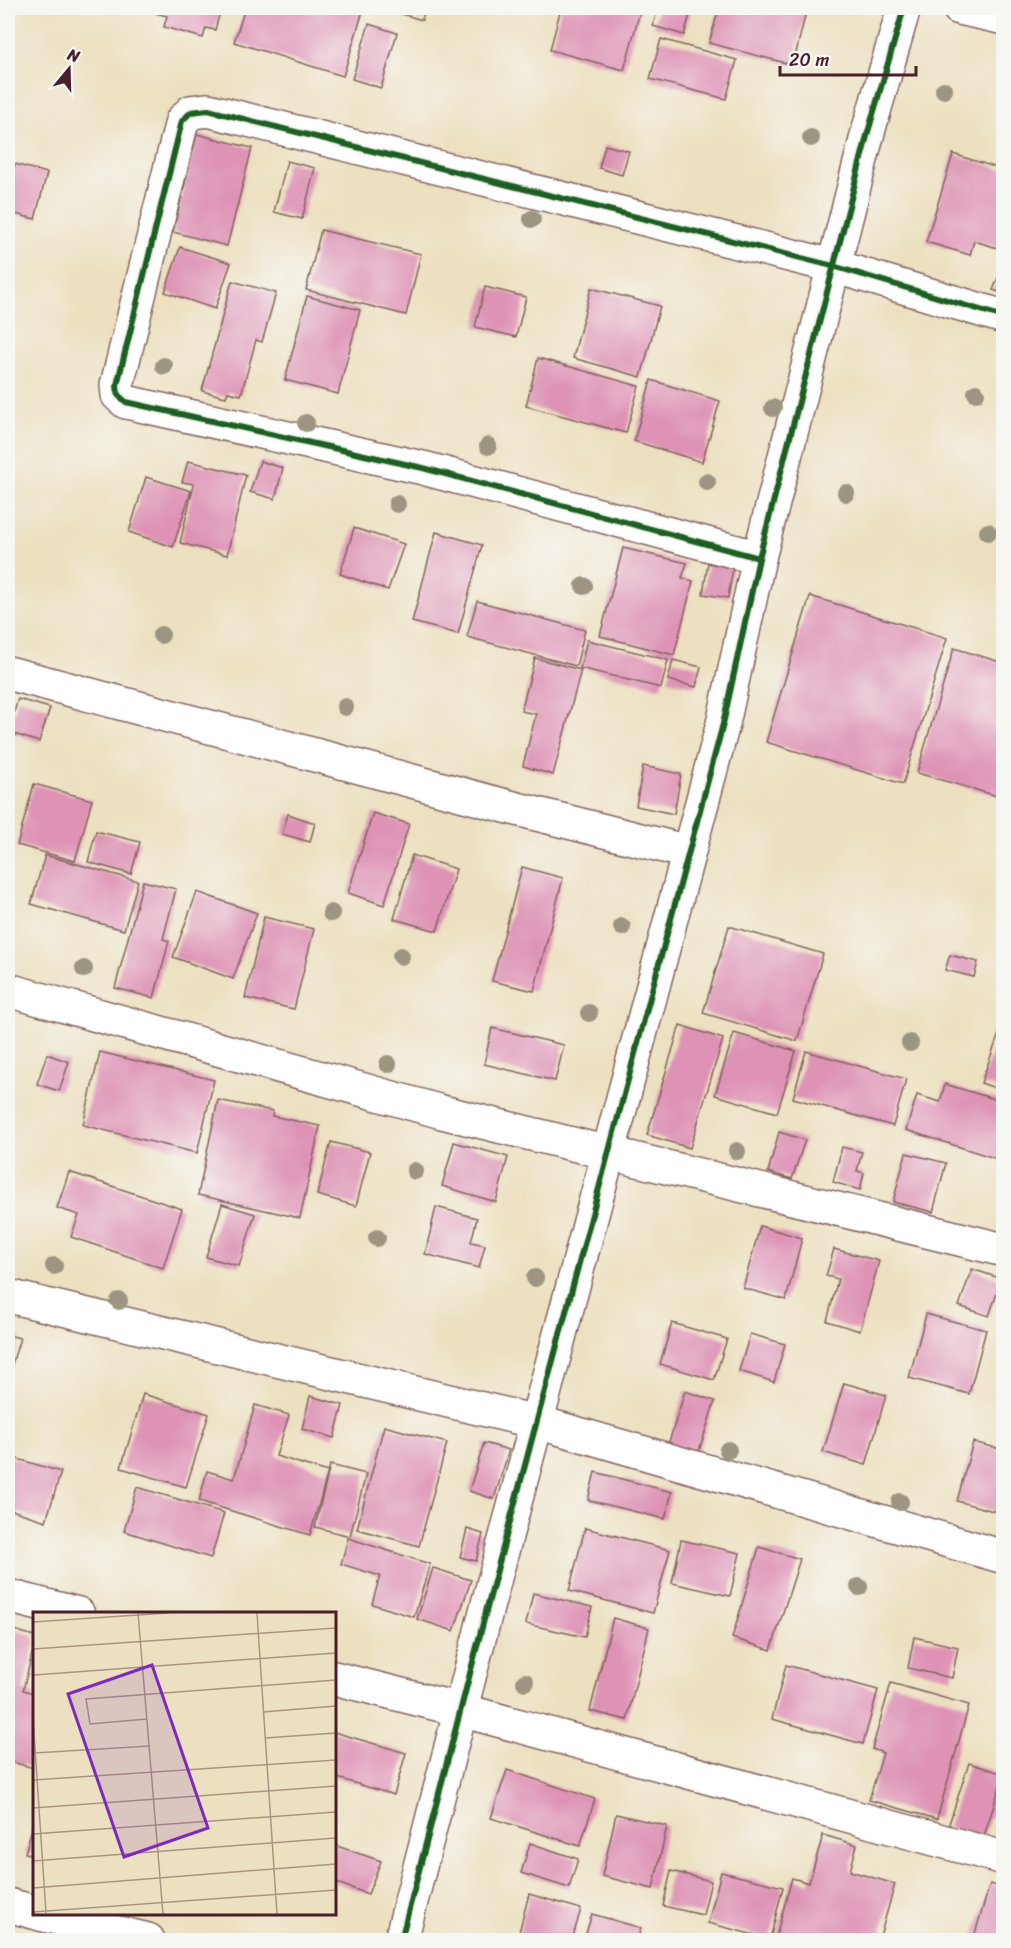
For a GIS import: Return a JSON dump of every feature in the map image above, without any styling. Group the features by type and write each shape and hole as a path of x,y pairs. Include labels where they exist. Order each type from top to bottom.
{"street":[{"path":"401,1941 723,724 759,558 868,132 904,8"},
{"path":"959,8 1004,18"},
{"path":"759,558 423,468 126,402 118,395 117,385 182,122 191,112 208,111 833,266 1004,317"},
{"path":"8,673 688,852"},
{"path":"8,990 442,1112 1004,1250"},
{"path":"8,1296 537,1422 1004,1557"},
{"path":"8,1596 70,1612"},
{"path":"336,1679 461,1710 1004,1858"},
{"path":"8,1905 33,1912"},
{"path":"44,1915 148,1941"}],"building":[{"path":"144,8 221,8 215,30 206,28 203,38 164,27 167,16 144,10"},
{"path":"245,8 350,8 363,11 343,76 234,42"},
{"path":"381,8 425,8 422,20"},
{"path":"561,8 641,8 624,70 550,50"},
{"path":"658,8 692,8 684,35 653,26"},
{"path":"719,8 807,8 793,65 709,43"},
{"path":"369,24 397,33 381,88 352,79"},
{"path":"661,39 737,60 726,99 650,79"},
{"path":"197,134 252,148 227,246 173,232"},
{"path":"605,145 629,151 622,175 599,168"},
{"path":"953,154 1004,170 1004,250 974,241 970,255 926,242"},
{"path":"287,161 315,168 302,219 274,212"},
{"path":"15,164 47,173 35,219 8,212 8,193"},
{"path":"321,230 421,254 406,315 306,290"},
{"path":"180,247 231,263 215,309 165,292"},
{"path":"1004,263 1004,294 993,290"},
{"path":"232,281 276,293 262,342 256,340 241,395 228,392 226,397 202,391"},
{"path":"485,287 526,297 516,337 475,327"},
{"path":"591,288 660,306 641,377 573,358"},
{"path":"307,296 360,310 338,394 285,380"},
{"path":"538,358 639,386 626,433 526,406"},
{"path":"651,380 720,401 702,462 634,441"},
{"path":"188,461 246,475 227,555 180,543 194,484 182,482"},
{"path":"260,461 283,468 275,499 250,492"},
{"path":"146,477 191,491 173,547 129,532"},
{"path":"354,528 404,544 388,590 340,574"},
{"path":"436,532 482,545 458,634 412,622"},
{"path":"623,548 687,563 682,578 693,581 674,655 600,636"},
{"path":"708,563 733,568 728,598 703,594"},
{"path":"810,596 947,638 903,784 766,742"},
{"path":"477,601 585,630 576,666 467,637"},
{"path":"587,640 668,660 661,688 580,668"},
{"path":"954,648 1004,663 1004,798 917,773"},
{"path":"535,658 581,670 553,775 523,766 536,714 521,711"},
{"path":"673,660 701,667 696,687 668,680"},
{"path":"18,699 50,708 39,742 8,732"},
{"path":"643,766 681,774 674,814 636,806"},
{"path":"34,784 92,800 75,861 17,845"},
{"path":"373,813 409,824 384,905 348,893"},
{"path":"288,814 315,823 310,842 282,834"},
{"path":"96,831 140,842 131,874 88,862"},
{"path":"45,855 138,881 124,930 31,904"},
{"path":"412,855 456,869 437,931 394,919"},
{"path":"522,867 563,878 534,991 492,981"},
{"path":"143,881 176,889 163,939 169,941 154,998 115,988"},
{"path":"197,892 257,913 233,979 173,957"},
{"path":"264,917 314,929 294,1009 245,998"},
{"path":"729,926 823,954 797,1041 703,1013"},
{"path":"950,955 978,962 974,977 945,970"},
{"path":"1004,1023 1004,1091 981,1083"},
{"path":"680,1025 723,1039 690,1148 647,1135"},
{"path":"492,1028 564,1045 555,1081 484,1064"},
{"path":"734,1033 796,1051 777,1113 715,1095"},
{"path":"806,1051 906,1079 893,1126 793,1098"},
{"path":"100,1052 214,1080 197,1153 83,1125"},
{"path":"47,1054 69,1062 59,1091 37,1084"},
{"path":"945,1084 1004,1102 1004,1161 906,1130 917,1095 940,1102"},
{"path":"218,1100 273,1111 272,1116 320,1126 300,1218 198,1195"},
{"path":"779,1132 805,1140 792,1179 768,1172"},
{"path":"331,1142 370,1152 356,1206 317,1195"},
{"path":"454,1142 508,1157 496,1202 442,1186"},
{"path":"842,1147 862,1152 857,1171 864,1173 860,1190 833,1182"},
{"path":"906,1153 946,1163 933,1212 893,1202"},
{"path":"69,1172 182,1209 163,1268 71,1237 79,1215 57,1208"},
{"path":"222,1204 255,1214 239,1266 206,1257"},
{"path":"436,1207 477,1218 471,1242 485,1245 479,1268 425,1254"},
{"path":"760,1226 802,1238 786,1300 743,1288"},
{"path":"834,1249 879,1261 860,1331 827,1321 838,1279 826,1276"},
{"path":"972,1269 1002,1279 989,1316 959,1306"},
{"path":"926,1314 986,1330 969,1394 909,1378"},
{"path":"672,1323 727,1339 714,1380 660,1364"},
{"path":"750,1334 785,1344 774,1382 739,1371"},
{"path":"8,1335 20,1338 8,1377"},
{"path":"844,1383 886,1395 866,1465 823,1452"},
{"path":"685,1391 715,1401 698,1454 668,1445"},
{"path":"143,1394 209,1414 186,1487 121,1468"},
{"path":"310,1396 343,1405 334,1438 302,1429"},
{"path":"255,1405 289,1415 276,1456 328,1472 310,1535 199,1501 207,1471 234,1479"},
{"path":"384,1426 447,1443 419,1546 357,1529"},
{"path":"973,1442 1004,1450 1004,1514 957,1501"},
{"path":"484,1443 509,1450 494,1499 469,1491"},
{"path":"8,1456 61,1472 46,1521 8,1509"},
{"path":"330,1465 366,1474 350,1536 315,1527"},
{"path":"595,1472 672,1492 665,1519 588,1500"},
{"path":"137,1487 224,1513 211,1558 124,1531"},
{"path":"585,1528 670,1550 653,1613 569,1591"},
{"path":"467,1529 483,1534 476,1561 460,1557"},
{"path":"348,1538 430,1564 414,1617 372,1604 380,1576 341,1564"},
{"path":"681,1540 740,1553 730,1596 672,1583"},
{"path":"759,1547 800,1559 771,1650 732,1638"},
{"path":"433,1568 471,1580 454,1631 417,1619"},
{"path":"533,1593 592,1607 585,1637 526,1624"},
{"path":"613,1618 649,1628 627,1720 590,1711"},
{"path":"11,1629 33,1636 33,1650 23,1690 33,1693 33,1768 8,1761 8,1640"},
{"path":"914,1637 958,1647 952,1678 908,1668"},
{"path":"786,1665 878,1690 863,1744 772,1719"},
{"path":"891,1683 969,1705 937,1819 869,1800 883,1753 872,1749"},
{"path":"336,1733 406,1753 394,1795 336,1778"},
{"path":"969,1763 1004,1774 983,1839 948,1827"},
{"path":"507,1770 595,1799 580,1846 491,1818"},
{"path":"616,1814 667,1826 653,1889 602,1876"},
{"path":"33,1825 33,1855 25,1853"},
{"path":"823,1835 857,1845 850,1871 895,1884 879,1940 775,1940 792,1878 809,1883"},
{"path":"530,1843 578,1859 569,1888 521,1873"},
{"path":"336,1846 381,1861 368,1894 336,1883"},
{"path":"671,1871 711,1881 703,1915 663,1906"},
{"path":"721,1872 783,1887 770,1939 708,1923"},
{"path":"990,1884 1004,1888 1004,1940 973,1940"},
{"path":"529,1894 581,1909 572,1940 517,1940"},
{"path":"592,1914 641,1928 637,1940 584,1940"}],"cycle path":[{"path":"401,1940 489,1600 723,724 759,558 868,132 904,8"},
{"path":"759,558 423,468 126,402 118,395 117,385 182,121 191,112 208,110 833,266 1004,317"}]}
